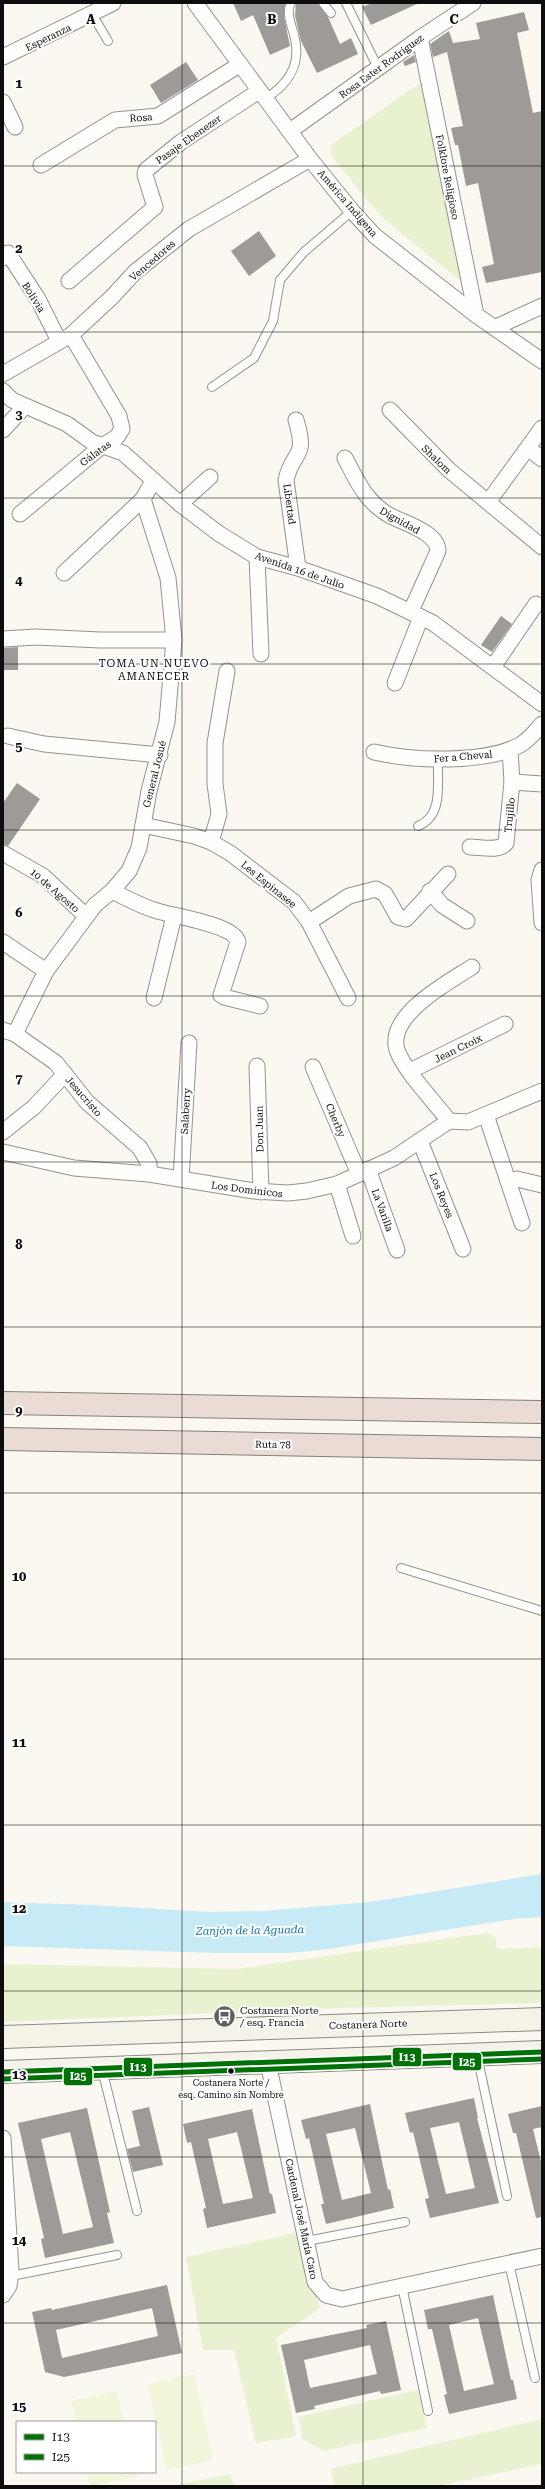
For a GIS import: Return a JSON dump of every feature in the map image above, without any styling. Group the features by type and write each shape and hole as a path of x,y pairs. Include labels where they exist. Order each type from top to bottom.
{"highway":[{"path":"3,1403 542,1412"},
{"name":"Ruta 78","path":"3,1439 542,1449"}],"street":[{"name":"Esperanza","path":"3,58 113,3"},
{"name":"América Indígena","path":"195,3 239,65 310,159 352,210 395,252 476,316 542,361"},
{"name":"Rosa Ester Rodríguez","path":"290,131 420,38 473,3"},
{"name":"Folklore Religioso","path":"420,38 476,316"},
{"name":"Rosa","path":"41,165 115,120 158,116 239,65"},
{"name":"Pasaje Ebenezer","path":"69,281 155,207 145,175 146,170 181,142 262,95"},
{"path":"3,102 15,127"},
{"name":"Vencedores","path":"3,374 65,338 112,297 135,272 188,229 310,159"},
{"name":"Bolivia","path":"5,256 65,338"},
{"path":"494,328 542,306"},
{"name":"Gálatas","path":"20,514 102,446 117,438 122,429 121,423 65,338"},
{"name":"Avenida 16 de Julio","path":"3,391 12,400 24,407 51,416 92,442 102,446 112,447 123,453 180,504 218,533 257,557 298,568 377,596 416,614 447,631 542,704"},
{"path":"3,430 24,407"},
{"name":"Shalom","path":"390,410 432,455 469,488 542,547"},
{"name":"Libertad","path":"296,420 302,438 301,452 291,467 286,480 298,568"},
{"path":"488,502 542,428"},
{"path":"528,448 542,459"},
{"name":"Dignidad","path":"345,458 363,494 371,502 385,513 433,538 438,544 438,551 416,614"},
{"path":"180,504 210,477"},
{"path":"64,573 120,519 144,500 153,481"},
{"name":"General Josué","path":"9,1032 46,971 86,916 112,891 135,860 149,791 160,755 172,682 174,640 168,578 144,500"},
{"path":"257,557 261,654"},
{"path":"493,667 536,604"},
{"path":"395,683 416,614"},
{"path":"3,639 36,637 100,640 174,640"},
{"path":"211,842 219,814 215,784 215,743 227,671"},
{"name":"Fer a Cheval","path":"374,752 402,758 438,759 510,750 529,739 542,724"},
{"path":"8,736 44,744 160,755"},
{"name":"Trujillo","path":"470,847 497,848 503,847 506,843 512,782 510,750"},
{"path":"512,782 542,784"},
{"name":"Les Espinasee","path":"143,825 211,842 230,853 294,902 309,922 348,998"},
{"name":"10 de Agosto","path":"3,853 42,876 86,916"},
{"path":"542,870 538,880 542,923"},
{"path":"309,922 349,896 376,889 385,894 398,917 406,919 413,914 430,891 448,874"},
{"path":"112,891 131,901 174,916 202,922 237,937 237,947 221,995 260,1006"},
{"path":"430,891 442,905 467,921"},
{"path":"154,998 174,916"},
{"path":"3,942 46,971"},
{"path":"472,967 435,990 415,1006 396,1034 398,1051 410,1071 449,1121 468,1122 541,1094"},
{"name":"Jean Croix","path":"410,1071 506,1024"},
{"name":"Jesucristo","path":"9,1032 56,1063 105,1120 140,1148 149,1164 149,1174"},
{"name":"Salaberry","path":"181,1179 189,1043"},
{"name":"Don Juan","path":"257,1066 261,1192"},
{"name":"Cherby","path":"313,1067 364,1171"},
{"path":"3,1132 29,1112 65,1074"},
{"path":"486,1115 522,1223"},
{"name":"Los Dominicos","path":"3,1152 74,1168 149,1174 261,1192 288,1194 337,1184 394,1158 449,1121"},
{"name":"Los Reyes","path":"420,1141 463,1249"},
{"name":"La Varilla","path":"364,1171 397,1250"},
{"path":"508,1181 517,1179 542,1185"},
{"path":"337,1184 353,1236"},
{"name":"Costanera Norte","path":"3,2037 542,2019"},
{"path":"3,2072 542,2052"},
{"name":"Cardenal José María Caro","path":"268,2063 315,2282 326,2296 342,2298 542,2256"},
{"path":"3,2138 11,2276 9,2286 3,2295"}],"lane":[{"path":"262,95 285,84 293,70 296,40 288,14 291,3"},
{"path":"322,3 331,13"},
{"path":"346,3 378,68"},
{"path":"92,14 108,40"},
{"path":"212,387 254,358 273,321 280,280 304,252 352,210"},
{"path":"418,826 429,821 436,809 438,759"},
{"path":"401,1568 542,1611"},
{"path":"477,2055 507,2196"},
{"path":"102,2068 137,2211"},
{"path":"307,2241 405,2222"},
{"path":"11,2276 116,2255"},
{"path":"510,2263 535,2378"},
{"path":"402,2286 428,2411"}],"green space":[{"path":"426,79 467,286 386,221 369,203 331,155 331,145"},
{"path":"487,1933 495,1936 497,1949 542,1947 542,2003 337,2008 3,2022 3,1964 237,1969"},
{"path":"295,2233 320,2308 276,2338 296,2436 256,2443 234,2350 203,2350 186,2257"},
{"path":"194,2374 213,2460 167,2470 148,2384"},
{"path":"418,2390 427,2428 324,2451 303,2439 298,2417"},
{"path":"117,2391 124,2421 76,2421 71,2401"},
{"path":"542,2419 542,2464 437,2486 335,2486 330,2469"},
{"path":"87,2473 136,2473 137,2477 90,2486"},
{"path":"230,2474 234,2486 171,2486"}],"water":[{"name":"Zanjón de la Aguada","path":"542,1874 542,1917 513,1919 328,1949 290,1953 215,1953 3,1946 3,1902 92,1905 211,1912 262,1911 370,1902"}],"building":[{"path":"233,3 285,3 284,17 290,46 270,55 253,15 241,21"},
{"path":"296,3 318,3 328,17 340,44 351,38 358,54 317,73 301,41 295,16"},
{"path":"372,3 419,3 371,25 362,7"},
{"path":"524,12 529,30 517,33 533,113 542,111 542,272 486,283 482,267 494,264 478,183 466,186 458,145 455,145 451,128 463,126 447,52 433,57 430,44 449,31 453,43 480,39 476,23"},
{"path":"414,55 416,62 405,66 403,62"},
{"path":"186,62 198,80 161,103 150,85"},
{"path":"259,231 276,256 249,276 231,251"},
{"path":"501,616 512,624 492,652 481,645"},
{"path":"18,647 18,670 3,670 3,648"},
{"path":"17,783 40,799 8,846 3,844 3,803"},
{"path":"474,2098 477,2118 499,2203 430,2218 425,2199 429,2198 413,2132 410,2133 405,2113","holes":["459,2122 475,2188 446,2194 430,2128"]},
{"path":"370,2104 388,2190 390,2189 394,2208 326,2224 321,2204 324,2204 309,2138 306,2139 301,2120","holes":["355,2128 371,2193 342,2200 326,2134"]},
{"path":"542,2106 542,2127 533,2129 542,2166 542,2217 536,2218 516,2133 513,2133 508,2114"},
{"path":"149,2107 163,2165 133,2172 127,2149 140,2146 132,2111"},
{"path":"87,2108 110,2212 107,2213 114,2243 45,2258 41,2239 44,2238 18,2123","holes":["70,2132 93,2227 63,2234 41,2139"]},
{"path":"252,2109 270,2194 272,2194 276,2213 207,2228 203,2209 206,2208 191,2142 187,2143 183,2124","holes":["237,2132 253,2198 223,2204 208,2139"]},
{"path":"167,2285 182,2353 64,2377 45,2372 32,2312 51,2308 52,2310","holes":["152,2308 158,2336 62,2358 56,2330"]},
{"path":"493,2295 511,2380 513,2380 517,2399 449,2414 444,2395 447,2394 432,2329 428,2329 424,2310","holes":["478,2318 494,2384 464,2391 449,2325"]},
{"path":"386,2321 401,2390 381,2394 380,2391 314,2406 315,2409 296,2413 281,2345 367,2328 366,2325","holes":["370,2345 377,2374 310,2388 304,2360"]}],"transit line":[{"name":"I13","path":"3,2072 542,2052"},
{"name":"I25","path":"3,2079 542,2059"}],"place":[{"name":"Costanera Norte / esq. Francia","path":"225,2016"},
{"name":"Costanera Norte / esq. Camino sin Nombre","path":"231,2071"}],"district":[{"name":"TOMA UN NUEVO AMANECER","path":"154,669"}]}
